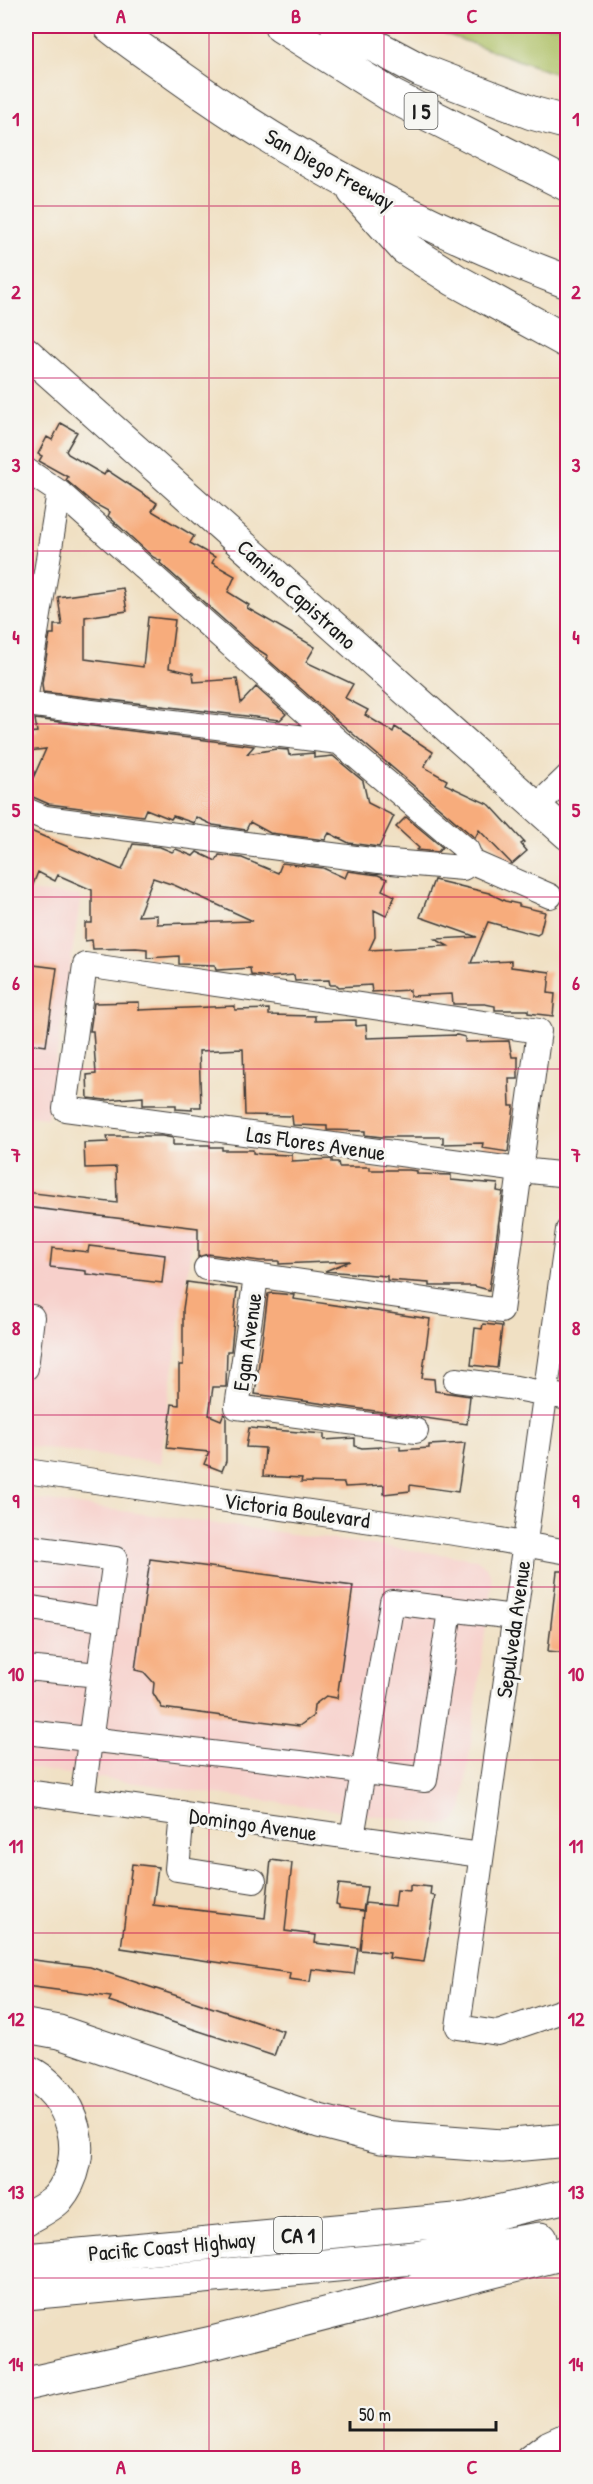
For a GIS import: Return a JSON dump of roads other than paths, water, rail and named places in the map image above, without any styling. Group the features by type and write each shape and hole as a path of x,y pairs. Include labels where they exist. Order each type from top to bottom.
{"highway":[{"name":"San Diego Freeway","path":"110,26 232,114 342,178 523,265 567,282"},
{"name":"I 5","path":"281,26 392,96 567,185"},
{"path":"337,26 420,70 532,113 567,123"},
{"path":"342,178 405,248 455,280 567,342"},
{"path":"26,2026 59,2032 319,2121 381,2137 501,2146 567,2140"},
{"path":"26,2071 55,2091 69,2109 75,2133 75,2155 70,2178 56,2200 26,2219"},
{"name":"Pacific Coast Highway","path":"26,2260 466,2219 567,2196"},
{"name":"Pacific Coast Highway","path":"26,2293 414,2258 567,2233"},
{"path":"26,2384 216,2342 567,2252"}],"main road":[{"name":"Camino Capistrano","path":"26,352 567,835"}],"street":[{"path":"26,470 58,492 339,742 467,850 472,862 550,896"},
{"path":"26,695 58,492"},
{"path":"26,704 339,742"},
{"path":"536,807 567,776"},
{"path":"26,810 45,818 380,861 463,868 472,862"},
{"name":"Las Flores Avenue","path":"520,1170 539,1031 85,965 65,1109 520,1170 567,1175"},
{"path":"206,1268 501,1311 520,1170"},
{"name":"Sepulveda Avenue","path":"567,1230 556,1396 524,1545 458,2027 498,2033 567,2009"},
{"name":"Egan Avenue","path":"256,1277 237,1407 416,1431"},
{"path":"26,1368 32,1317"},
{"path":"456,1380 556,1396"},
{"name":"Victoria Boulevard","path":"26,1470 567,1552"},
{"path":"26,1546 115,1559 82,1800"},
{"path":"352,1838 392,1602 514,1617"},
{"path":"26,1607 106,1620"},
{"path":"26,1732 425,1780 450,1610"},
{"path":"26,1668 99,1675"},
{"name":"Domingo Avenue","path":"26,1792 481,1855"},
{"path":"182,1814 177,1869 254,1881"},
{"path":"528,2458 548,2443 567,2434"}]}
